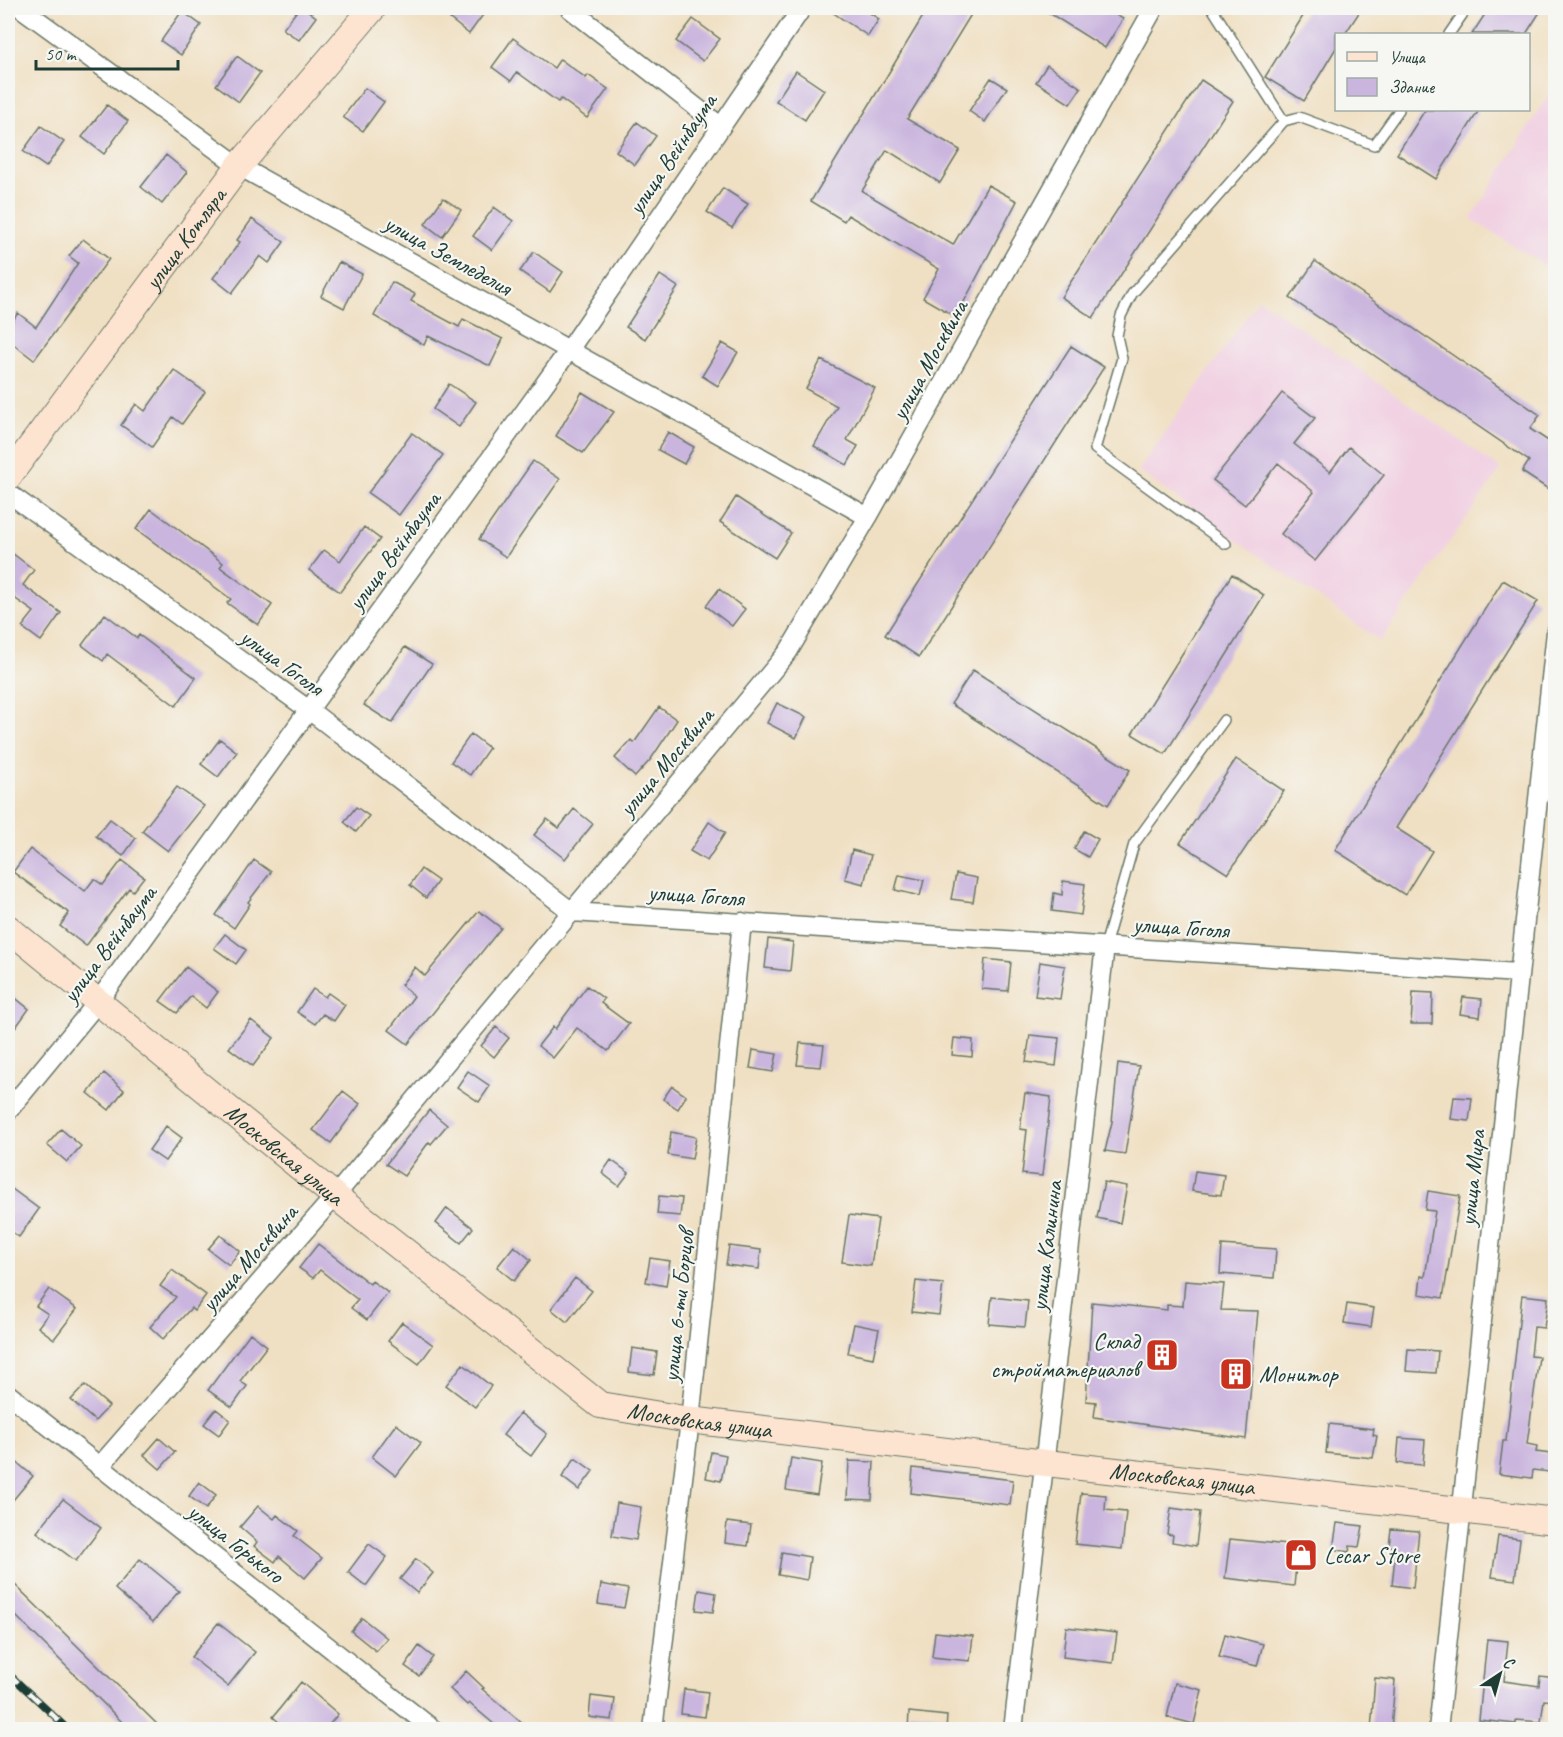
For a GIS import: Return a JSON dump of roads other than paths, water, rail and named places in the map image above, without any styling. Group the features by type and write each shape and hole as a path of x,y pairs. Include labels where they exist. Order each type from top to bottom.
{"street":[{"name":"улица Земледелия","path":"21,8 239,166 868,517"},
{"name":"улица Котляра","path":"8,477 239,166 373,8"},
{"path":"569,8 719,125"},
{"name":"улица Вейнбаума","path":"8,1111 97,1003 569,350 719,125 802,8"},
{"name":"улица Москвина","path":"99,1467 335,1196 788,652 868,517 1154,8"},
{"name":"улица Гоголя","path":"8,493 309,710 572,912 1518,973"},
{"name":"улица Мира","path":"1438,1730 1459,1510 1518,973 1547,795 1556,632"},
{"name":"улица 6-ти Борцов","path":"653,1730 690,1420 742,922"},
{"name":"Московская улица","path":"8,928 335,1196 600,1405 690,1420 1556,1521"},
{"name":"улица Калинина","path":"1013,1730 1105,946"},
{"name":"улица Горького","path":"8,1394 434,1730"}],"lane":[{"path":"1212,8 1284,122"},
{"path":"1450,33 1467,8"},
{"path":"1226,544 1095,449 1122,358 1117,336 1121,316 1132,294 1284,122 1299,117 1374,145 1397,111"},
{"path":"1105,946 1134,844 1224,720"}],"railway":[{"path":"8,1673 69,1730"}],"place":[{"name":"Склад стройматериалов","path":"1162,1355"},
{"name":"Монитор","path":"1236,1374"},
{"name":"Lecar Store","path":"1301,1555"}]}
